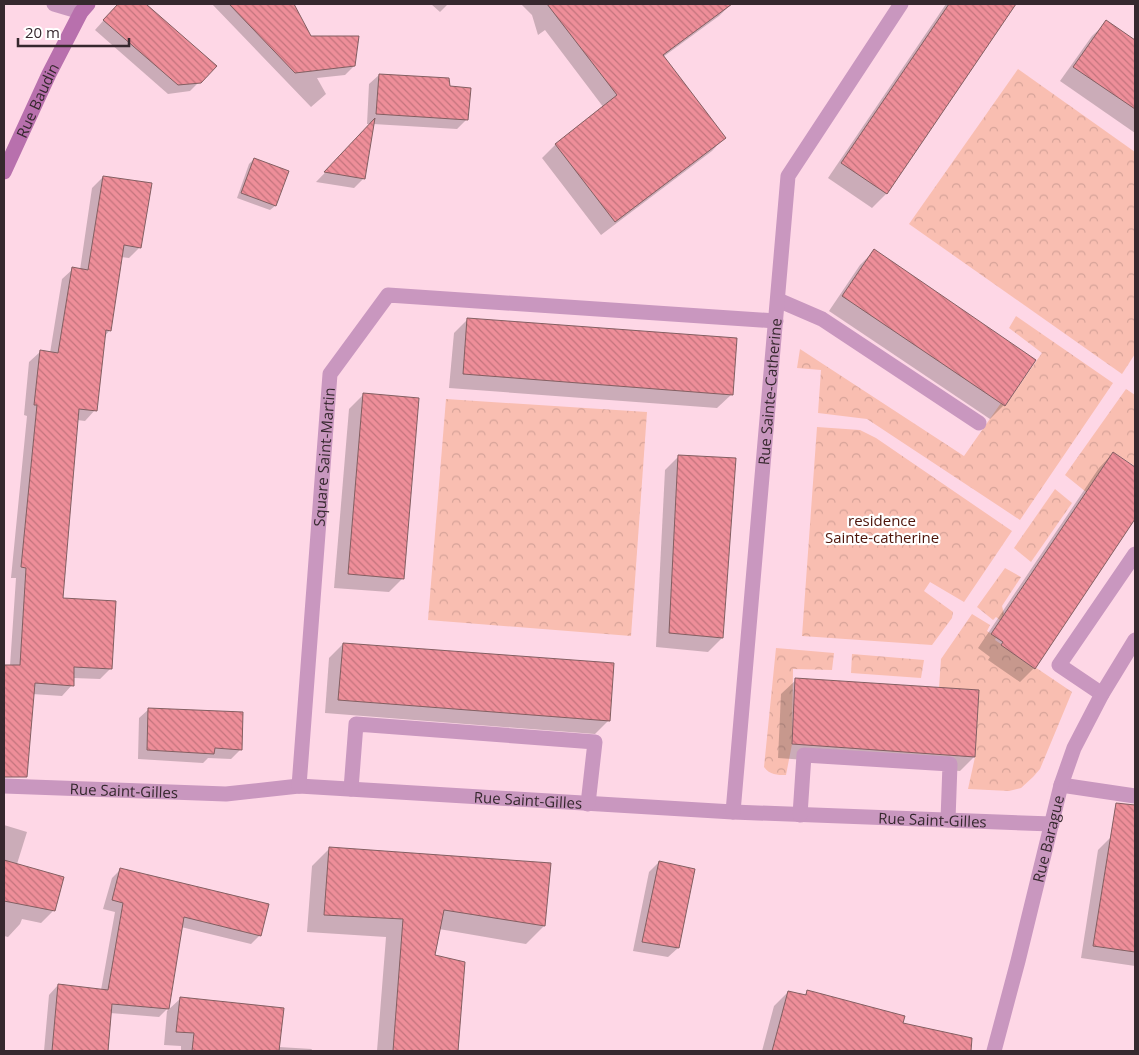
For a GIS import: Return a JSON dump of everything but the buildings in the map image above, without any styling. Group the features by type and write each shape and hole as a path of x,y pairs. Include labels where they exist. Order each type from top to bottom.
{"street":[{"path":"54,4 84,8"},
{"name":"Rue Sainte-Catherine","path":"733,812 788,176 901,4"},
{"name":"Rue Baudin","path":"4,172 49,74 84,8"},
{"name":"Square Saint-Martin","path":"299,786 330,374 388,295 776,321"},
{"path":"778,300 822,319 979,423"},
{"path":"1102,694 1059,665 1135,554"},
{"name":"Rue Barague","path":"994,1051 1061,785 1074,748 1102,694 1135,640"},
{"path":"351,789 356,724 595,742 588,804"},
{"path":"800,815 804,755 950,764 948,820"},
{"path":"1061,785 1135,796"},
{"name":"Rue Saint-Gilles","path":"4,786 226,794 299,786 733,812 1052,824"}],"green space":[{"path":"1018,69 1135,152 1135,354 1122,374 909,224"},
{"path":"1016,316 1113,383 1020,520 867,419 818,413 821,370 797,368 800,349 964,456 1001,403 1005,406 1042,353 1009,328"},
{"path":"1126,389 1135,395 1135,466 1113,452 1086,492 1065,475"},
{"path":"446,399 647,412 631,636 428,620"},
{"name":"residence Sainte-catherine","path":"817,427 860,430 876,438 1012,531 964,602 930,582 924,591 953,612 952,618 932,645 802,636"},
{"path":"1055,489 1072,503 1031,562 1014,548"},
{"path":"1005,568 1021,577 1002,606 1004,614 1001,621 996,617 993,620 977,607"},
{"path":"972,614 990,625 987,631 996,637 995,640 1072,692 1040,769 1021,788 1009,791 968,789 975,757 979,690 939,688 941,659"},
{"path":"776,648 834,653 832,670 793,669 792,744 786,775 771,773 764,767"},
{"path":"852,654 924,660 921,678 851,673"}]}
